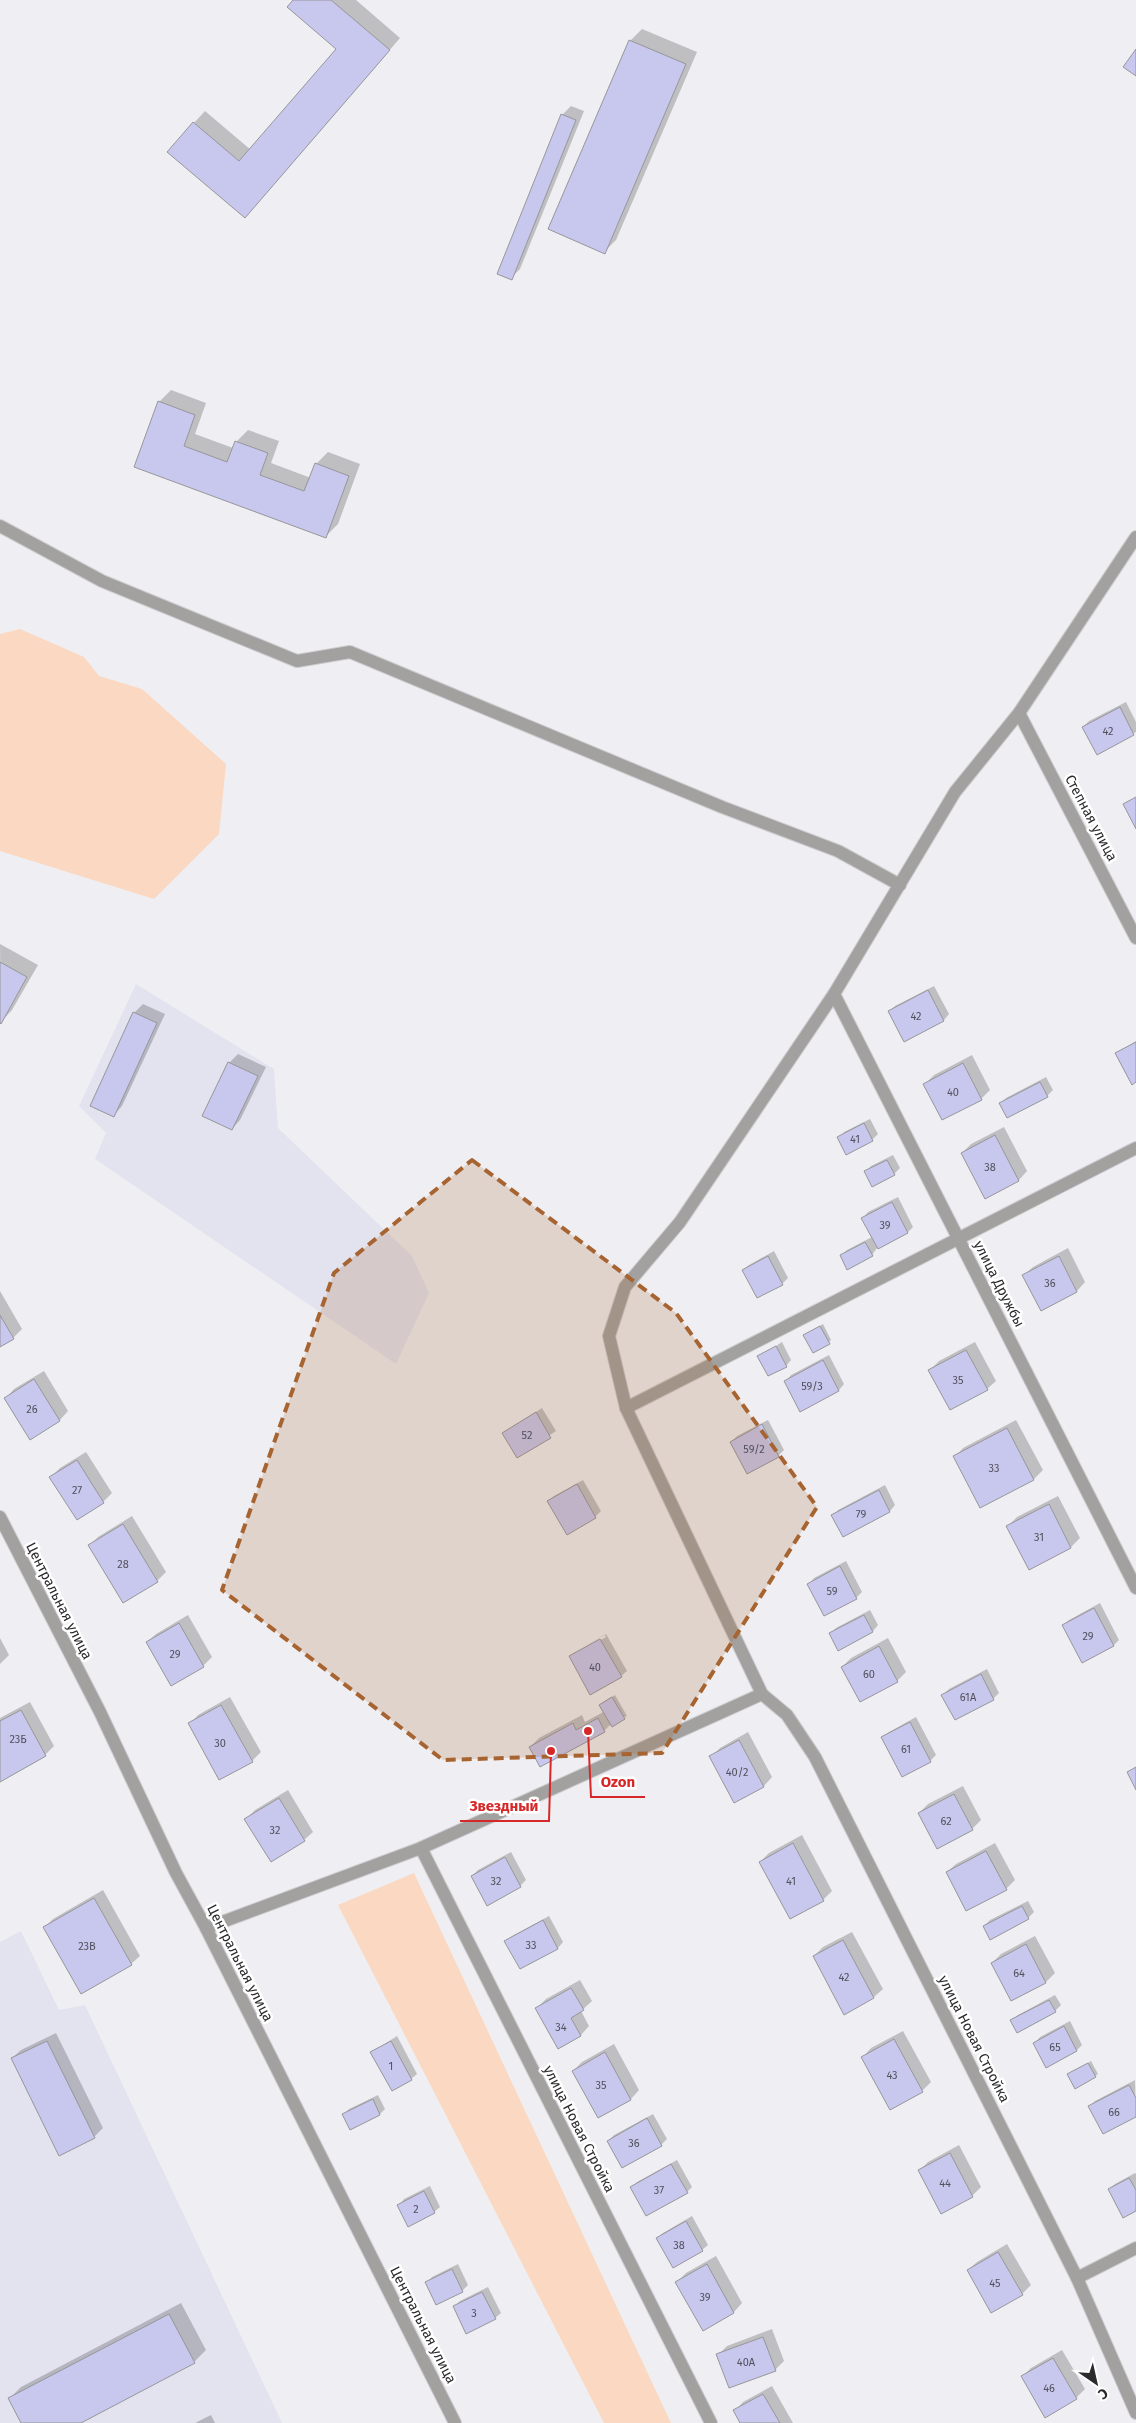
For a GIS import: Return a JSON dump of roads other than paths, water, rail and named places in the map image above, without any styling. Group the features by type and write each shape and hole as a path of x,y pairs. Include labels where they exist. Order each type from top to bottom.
{"street":[{"path":"0,526 102,581 297,661 350,652 722,808 838,851 900,885"},
{"path":"206,1928 421,1848 762,1694 626,1408 609,1336 625,1287 680,1222 834,994 955,792 1018,713 1136,537"},
{"name":"Степная улица","path":"1018,713 1136,938"},
{"name":"улица Дружбы","path":"834,994 1136,1588"},
{"path":"626,1408 1136,1148"},
{"name":"Центральная улица","path":"0,1517 100,1712 176,1873 206,1928 455,2423"},
{"name":"улица Новая Стройка","path":"762,1694 786,1715 815,1757 1078,2278 1136,2413"},
{"name":"улица Новая Стройка","path":"421,1848 711,2423"},
{"path":"1078,2278 1136,2248"}],"place":[{"name":"Ozon","path":"588,1731"},
{"name":"Звездный","path":"551,1751"}]}
